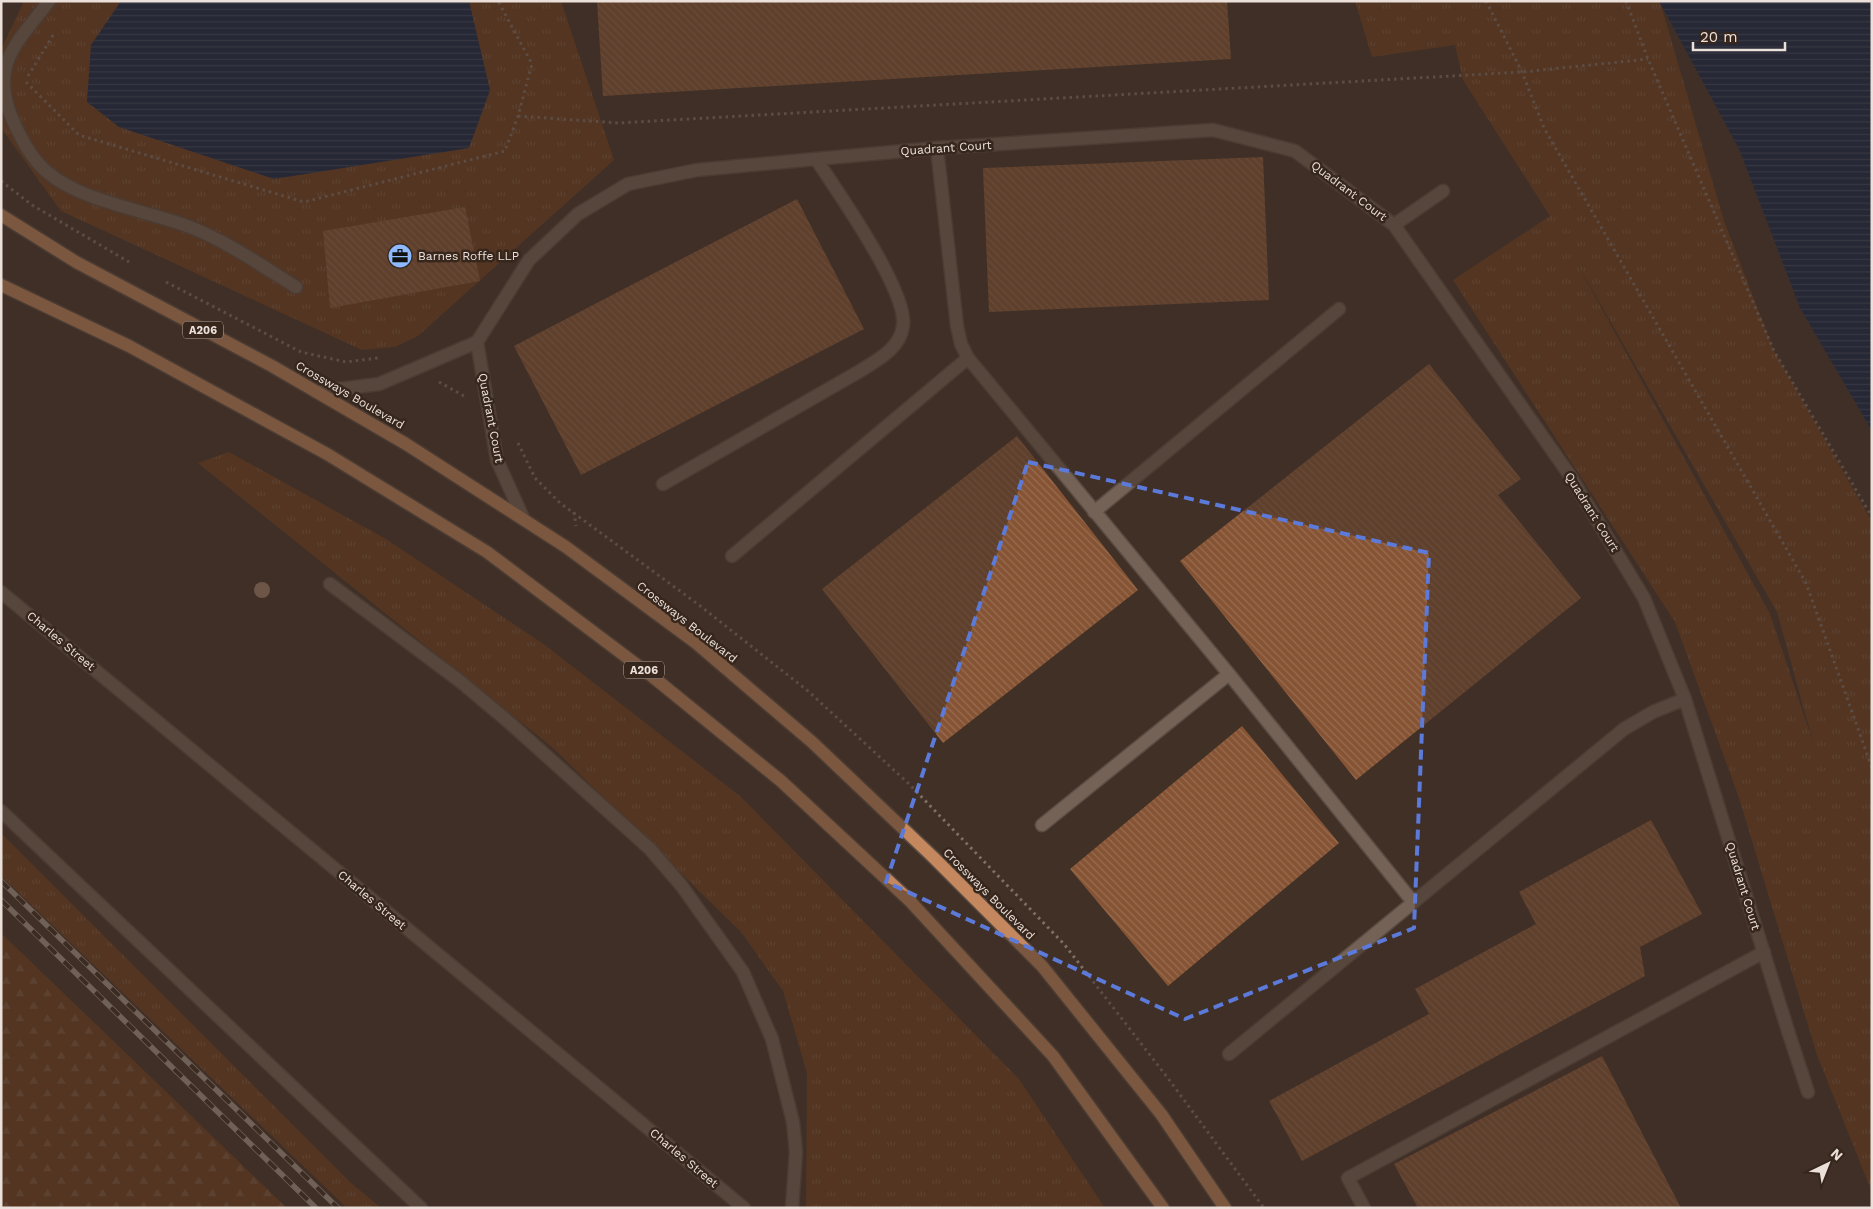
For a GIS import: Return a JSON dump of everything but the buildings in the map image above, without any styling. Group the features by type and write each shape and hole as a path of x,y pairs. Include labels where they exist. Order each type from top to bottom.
{"main road":[{"name":"Crossways Boulevard","path":"1,215 90,270 272,366 406,444 566,547 696,643 812,742 933,857 1042,966 1161,1114 1226,1208"},
{"name":"A206","path":"1,285 129,346 327,454 487,552 653,676 781,781 909,900 1053,1056 1163,1208"}],"street":[{"path":"49,1 11,55 2,80 4,94 13,121 37,162 58,180 78,192 148,212 206,234 296,287"},
{"name":"Quadrant Court","path":"524,520 497,460 477,342 529,260 578,214 628,184 697,170 816,159 937,148 1213,130 1295,151 1394,225 1571,477 1644,598 1685,699 1808,1092"},
{"path":"937,148 957,326 961,344 968,358 1229,674 1413,902"},
{"path":"663,484 887,355 898,340 903,326 902,309 895,290 853,217 816,159"},
{"path":"1394,225 1443,191"},
{"path":"1094,512 1338,309"},
{"path":"316,392 380,384 477,342"},
{"path":"732,556 968,358"},
{"path":"330,584 461,682 511,724 650,849 682,885 743,972 772,1039 793,1122 796,1152 792,1208"},
{"name":"Charles Street","path":"1,592 744,1208"},
{"path":"1042,825 1229,674"},
{"path":"1229,1054 1624,729 1653,712 1685,699"},
{"path":"1,811 421,1208"},
{"path":"1364,1208 1348,1178 1764,952"}],"path":[{"path":"60,25 26,81 78,134 304,202 505,151 518,116 532,64 498,1"},
{"path":"1486,1 1522,72 1544,128 1806,583 1872,768"},
{"path":"1626,1 1648,59 1774,351 1872,517"},
{"path":"518,116 618,123 1522,72 1648,59"},
{"path":"1,181 32,205 69,229 138,267"},
{"path":"163,280 301,352 346,362 382,358"},
{"path":"435,380 472,400"},
{"path":"516,439 535,478 560,503 574,512"}],"highlighted area":[{"path":"1028,462 1429,553 1414,928 1185,1019 886,882"}],"green space":[{"path":"24,1 561,1 614,160 418,336 395,347 362,350 61,211 1,128 1,50"},
{"path":"1355,1 1659,1 1661,5 1724,221 1774,351 1872,522 1872,1192 1817,1055 1739,798 1675,622 1453,280 1550,216 1463,80 1455,45 1372,57","holes":["1574,258 1777,612 1813,742 1770,614"]},
{"path":"229,452 386,539 545,645 741,797 1019,1079 1105,1208 806,1208 807,1073 783,991 741,932 553,748 198,463"},
{"path":"1,833 351,1183 381,1208 347,1208 1,876"},
{"path":"1,933 287,1208 1,1208"}],"water":[{"path":"121,1 469,1 490,90 469,148 274,179 119,127 87,102 91,45"},
{"path":"1659,1 1872,1 1872,431 1800,308 1739,149"}],"railway":[{"path":"1,881 338,1208"},
{"path":"1,900 316,1208"}],"place":[{"name":"Barnes Roffe LLP","path":"400,256"}]}
